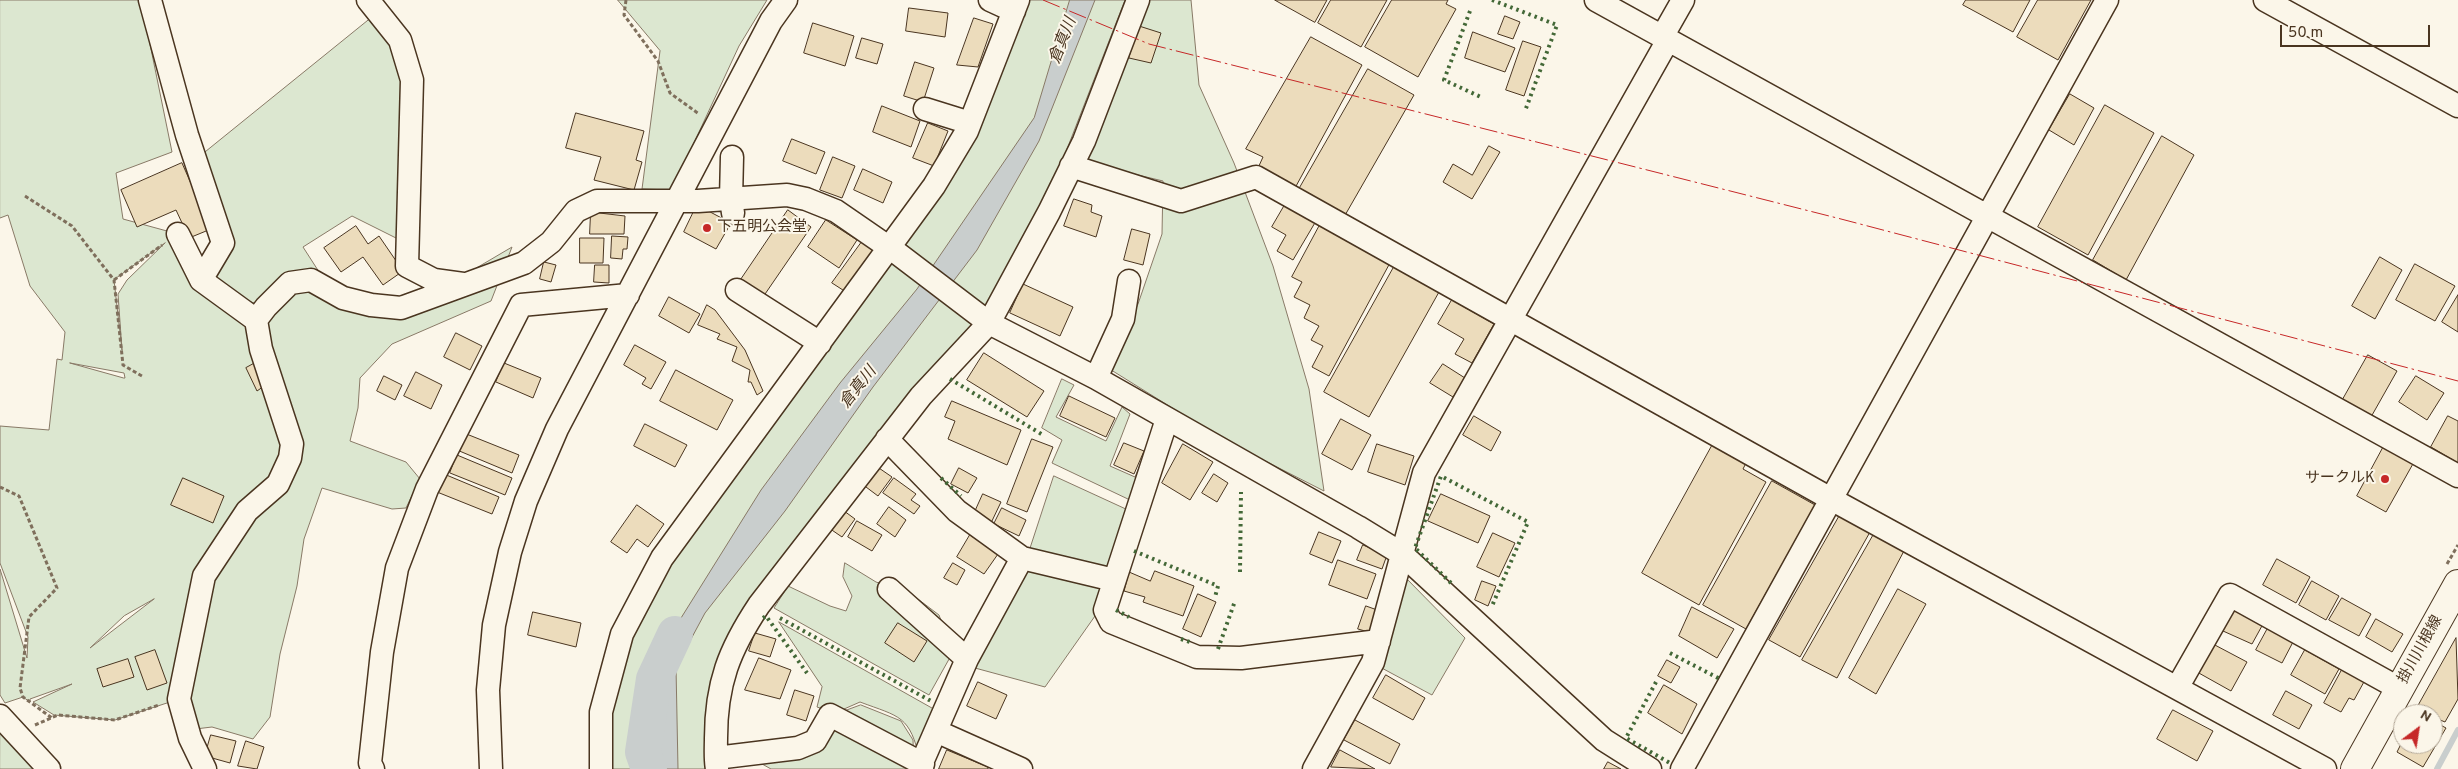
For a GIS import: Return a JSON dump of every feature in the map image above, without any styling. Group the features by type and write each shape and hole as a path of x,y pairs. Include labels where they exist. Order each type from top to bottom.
{"main road":[{"name":"掛川川根線","path":"2355,769 2458,584"}],"street":[{"path":"150,0 186,135 223,243 201,280"},
{"path":"368,0 400,40 412,80 407,266 434,280 464,285"},
{"path":"491,769 488,690 494,626 510,552 526,501 557,430 771,21 786,0"},
{"path":"601,769 601,712 622,634 662,558 820,342 892,250 934,186 970,123 1016,5 990,0"},
{"path":"1022,558 967,659 922,766 830,715 815,741 798,748 716,763 716,706 723,678 738,636 765,598 921,396 990,323 1084,141 1138,0"},
{"path":"1596,0 1987,218 2458,476"},
{"path":"1314,769 1373,662 1424,473 1665,39 1683,0"},
{"path":"1682,769 2107,0"},
{"path":"2265,0 2458,106"},
{"path":"925,109 970,123"},
{"path":"732,157 732,206"},
{"path":"1071,166 1181,201 1256,176 1831,499 2325,769"},
{"path":"256,320 290,283 311,280 343,298 370,305 400,308 524,263 551,242 576,211 597,201 677,200 732,206 787,195 806,200 836,211 990,323 1096,378 1358,526 1402,554 1604,740 1650,769"},
{"path":"172,238 201,280 256,320 261,349 292,444 290,458 278,484 247,511 204,576 179,699 190,738 205,769"},
{"path":"1096,378 1122,319 1129,281"},
{"path":"738,290 820,342"},
{"path":"388,292 422,300"},
{"path":"373,769 370,764 382,652 397,568 427,489 522,305 628,295"},
{"path":"1167,418 1114,580 1106,610 1111,622 1197,657 1241,658 1379,641"},
{"path":"887,439 957,511 1022,558 1114,580"},
{"path":"888,589 967,659"},
{"path":"2177,688 2230,595 2400,689"},
{"path":"0,716 49,769"},
{"path":"936,731 1022,769"}],"path":[{"path":"626,0 624,14 658,61 670,93 707,120 718,123"},
{"path":"25,196 72,226 114,280 123,365 142,376"},
{"path":"114,280 172,238"},
{"path":"0,487 19,496 57,588 29,617 20,688 23,697 52,718"},
{"path":"15,733 58,715 115,720 179,699"}],"green space":[{"path":"0,0 141,0 172,152 116,173 123,219 178,234 206,275 223,243 195,160 378,12 400,40 408,244 352,216 303,247 332,292 290,283 371,305 422,300 512,247 491,301 392,344 360,378 358,408 350,441 406,462 420,479 406,508 392,509 322,488 304,539 297,586 280,654 270,717 253,739 212,727 187,730 173,701 115,720 54,715 33,702 72,684 30,699 30,702 23,697 5,703 0,695 0,569 27,658 28,637 0,563 0,426 49,430 57,359 62,360 65,332 30,286 8,215 0,218","holes":["165,243 127,280 118,294 122,350 114,280","229,294 265,307 255,320","70,363 124,373 125,378","154,599 90,648 124,616"]},
{"path":"618,0 767,0 739,46 672,190 642,189 660,51"},
{"path":"1017,0 1125,0 1025,257 738,636 713,769 601,769 603,687 650,560 934,186"},
{"path":"1148,0 1191,0 1199,85 1234,163 1273,266 1309,389 1324,491 1222,439 1108,368 1138,304 1162,234 1163,181 1084,162"},
{"path":"1062,379 1074,385 1056,417 1106,441 1122,407 1130,414 1110,466 1135,477 1154,432 1130,500 1052,463 1062,440 1042,428"},
{"path":"1054,476 1128,510 1095,616 1045,687 975,668 1030,548"},
{"path":"845,563 876,582 910,593 939,615 953,652 929,695 774,608 788,586 830,606 846,611 852,596 843,577"},
{"path":"1403,575 1465,638 1432,695 1378,666"},
{"path":"779,622 939,712 920,761 912,734 907,726 894,715 860,702 835,713 817,707 822,687"},
{"path":"861,705 901,721 913,740 914,769 771,769 755,760 798,748 839,713"},
{"path":"0,715 49,769 0,769"}],"water":[{"path":"1070,0 1095,0 1039,141 977,250 873,387 785,511 705,613 676,667 678,769 647,769 645,757 654,679 681,618 761,490 840,383 917,289 1034,118"}],"building":[{"path":"1275,0 1327,0 1315,22"},
{"path":"1331,0 1387,0 1361,47 1318,23"},
{"path":"1392,0 1448,0 1446,4 1456,9 1418,77 1365,47"},
{"path":"1966,0 2030,0 2013,32 1963,5"},
{"path":"2038,0 2091,0 2058,60 2017,37"},
{"path":"909,8 948,13 945,37 906,31"},
{"path":"1505,16 1520,22 1513,39 1498,34"},
{"path":"974,18 993,24 978,67 957,65"},
{"path":"813,23 854,36 845,66 804,53"},
{"path":"1139,26 1161,33 1151,63 1129,58"},
{"path":"1473,32 1515,48 1505,72 1465,58"},
{"path":"1311,37 1362,65 1295,188 1258,168 1263,157 1246,149"},
{"path":"862,38 883,44 877,64 856,58"},
{"path":"1523,41 1541,47 1524,96 1506,90"},
{"path":"915,62 934,68 923,102 904,96"},
{"path":"1368,69 1414,95 1344,217 1298,191"},
{"path":"2070,94 2094,108 2074,145 2049,130"},
{"path":"2105,105 2154,133 2088,255 2038,227"},
{"path":"882,106 920,121 911,147 873,132"},
{"path":"576,113 644,131 636,160 642,162 634,190 594,180 601,157 566,148"},
{"path":"928,123 948,131 934,166 913,158"},
{"path":"2162,136 2194,155 2126,280 2093,260"},
{"path":"792,139 825,152 816,174 783,161"},
{"path":"1489,146 1500,152 1472,199 1443,182 1453,164 1472,175"},
{"path":"833,157 855,166 842,198 820,190"},
{"path":"182,163 211,229 189,238 176,210 137,227 121,190"},
{"path":"863,169 892,182 883,203 854,190"},
{"path":"1074,199 1092,205 1091,212 1102,216 1096,237 1064,226"},
{"path":"1286,203 1316,221 1293,260 1277,251 1286,235 1272,227"},
{"name":"下五明公会堂","path":"697,205 731,223 716,249 684,232"},
{"path":"788,210 811,227 763,297 740,281"},
{"path":"591,212 625,216 624,234 590,234"},
{"path":"826,220 857,240 839,268 808,247"},
{"path":"1321,223 1391,261 1329,376 1312,367 1323,346 1311,340 1319,326 1304,318 1310,305 1294,297 1302,282 1292,277"},
{"path":"356,226 368,244 379,236 403,271 383,285 363,257 341,272 324,248"},
{"path":"1132,229 1150,234 1143,265 1124,260"},
{"path":"612,236 628,237 627,249 623,249 622,259 611,258"},
{"path":"580,238 604,238 603,263 580,263"},
{"path":"864,239 877,248 846,292 832,283"},
{"path":"2380,257 2402,270 2375,319 2352,306"},
{"path":"544,262 556,265 551,282 540,279"},
{"path":"2415,264 2455,286 2435,321 2396,300"},
{"path":"595,265 609,265 609,283 594,282"},
{"path":"1394,267 1439,292 1369,417 1324,392"},
{"path":"1023,284 1073,307 1060,336 1010,313"},
{"path":"2458,295 2458,332 2442,322"},
{"path":"669,297 700,314 689,333 659,316"},
{"path":"1452,300 1494,324 1472,363 1455,354 1464,339 1438,324"},
{"path":"707,305 715,310 745,350 763,391 757,395 751,382 748,382 750,370 732,361 737,347 717,339 720,334 698,325"},
{"path":"456,333 482,346 470,370 444,357"},
{"path":"635,345 666,362 651,389 642,384 646,378 624,365"},
{"path":"984,353 1044,391 1027,417 967,380"},
{"path":"2368,355 2397,371 2371,417 2342,401"},
{"path":"257,362 267,384 257,391 246,368"},
{"path":"504,363 541,378 533,398 496,382"},
{"path":"1443,364 1465,378 1453,397 1430,383"},
{"path":"676,370 733,400 717,430 660,401"},
{"path":"416,372 442,385 431,409 404,396"},
{"path":"384,376 402,385 395,400 377,391"},
{"path":"2416,376 2444,393 2427,420 2399,402"},
{"path":"1069,396 1115,418 1106,437 1060,416"},
{"path":"952,401 1021,430 1007,465 948,439 955,421 945,417"},
{"path":"1474,416 1501,432 1491,451 1463,435"},
{"path":"2448,416 2458,421 2458,463 2431,447"},
{"path":"1341,419 1371,435 1352,470 1322,454"},
{"path":"645,424 687,445 675,467 634,446"},
{"path":"464,433 519,455 512,473 457,450"},
{"path":"1032,439 1053,447 1027,512 1007,504"},
{"path":"1124,443 1144,451 1134,474 1114,465"},
{"path":"1183,444 1213,462 1190,500 1162,483"},
{"path":"1377,444 1414,456 1405,485 1368,472"},
{"path":"1713,444 1746,463 1743,469 1766,482 1699,605 1642,573"},
{"name":"サークルK","path":"2384,446 2414,462 2386,512 2357,496"},
{"path":"457,455 512,478 505,495 450,473"},
{"path":"876,466 892,477 878,496 862,484"},
{"path":"959,468 977,478 968,493 951,484"},
{"path":"444,474 499,497 492,514 437,492"},
{"path":"1214,474 1228,483 1217,502 1202,493"},
{"path":"183,478 224,496 213,523 171,505"},
{"path":"894,478 916,494 911,500 920,506 914,514 883,493"},
{"path":"1772,481 1815,505 1746,629 1703,605"},
{"path":"983,494 1001,502 991,523 974,514"},
{"path":"1441,494 1490,516 1478,543 1428,521"},
{"path":"637,505 664,524 648,547 637,539 627,553 611,542"},
{"path":"889,507 906,520 895,537 877,524"},
{"path":"840,508 855,519 842,537 826,526"},
{"path":"1002,508 1026,520 1019,536 994,524"},
{"path":"1840,515 1870,532 1800,657 1769,640"},
{"path":"857,521 882,535 872,551 848,537"},
{"path":"1319,532 1341,541 1332,563 1310,554"},
{"path":"1493,533 1515,543 1499,577 1477,567"},
{"path":"1874,534 1905,549 1837,678 1802,660"},
{"path":"970,535 998,554 984,574 957,557"},
{"path":"1363,545 1387,555 1382,569 1357,560"},
{"path":"2277,559 2310,577 2296,603 2263,585"},
{"path":"1338,560 1376,574 1367,599 1329,585"},
{"path":"953,563 965,570 957,585 944,578"},
{"path":"1155,571 1194,586 1183,616 1143,602 1145,597 1124,591 1129,572 1150,581"},
{"path":"1482,581 1496,586 1488,606 1475,600"},
{"path":"2312,581 2339,596 2326,620 2299,605"},
{"path":"1898,589 1926,604 1876,694 1849,678"},
{"path":"1198,594 1216,602 1201,637 1183,629"},
{"path":"2342,598 2371,614 2359,636 2329,620"},
{"path":"1366,606 1380,611 1372,633 1358,629"},
{"path":"1692,607 1734,629 1717,658 1679,636"},
{"path":"2235,609 2263,624 2252,644 2223,631"},
{"path":"533,612 581,623 576,647 528,635"},
{"path":"2376,619 2403,634 2392,652 2366,637"},
{"path":"898,623 927,641 914,662 885,643"},
{"path":"2268,628 2293,642 2282,663 2256,650"},
{"path":"755,633 776,639 770,657 749,651"},
{"path":"2456,638 2458,699 2445,722 2443,721 2443,704 2419,704"},
{"path":"2213,644 2247,662 2231,691 2197,672"},
{"path":"155,650 167,683 147,690 135,657"},
{"path":"2305,650 2339,669 2325,694 2291,675"},
{"path":"759,658 791,670 780,699 745,690"},
{"path":"128,659 134,677 103,687 97,669"},
{"path":"1667,660 1680,667 1671,683 1658,676"},
{"path":"2343,668 2365,680 2354,700 2349,698 2341,712 2324,703"},
{"path":"1386,675 1425,698 1413,720 1373,698"},
{"path":"978,682 1007,695 996,719 967,706"},
{"path":"1664,685 1697,704 1682,734 1648,713"},
{"path":"795,690 814,696 806,721 787,715"},
{"path":"2286,691 2312,705 2299,729 2273,715"},
{"path":"2173,710 2213,731 2197,761 2157,739"},
{"path":"1355,720 1400,744 1390,764 1344,740"},
{"path":"211,735 236,741 230,763 205,756"},
{"path":"246,741 264,747 257,769 238,766"},
{"path":"947,750 988,767 988,769 939,769"},
{"path":"1340,750 1375,769 1331,767"},
{"path":"2400,754 2431,754 2423,767"},
{"path":"1608,762 1621,769 1604,769"}],"waterway":[{"name":"倉真川","path":"649,769 643,752 654,679 675,634"},
{"path":"2437,769 2458,730"}],"hedge":[{"path":"1492,0 1557,25 1525,111"},
{"path":"1470,11 1444,80 1483,98"},
{"path":"950,379 1043,435"},
{"path":"1451,583 1415,548 1441,476 1528,522 1492,606"},
{"path":"941,478 961,496"},
{"path":"1240,572 1241,492"},
{"path":"1134,551 1218,586 1215,597"},
{"path":"1218,649 1235,601"},
{"path":"1116,610 1129,617"},
{"path":"763,618 766,616 807,673"},
{"path":"780,618 931,701"},
{"path":"1181,639 1193,643"},
{"path":"1670,653 1720,679"},
{"path":"1656,682 1626,738 1670,763"}],"power":[{"path":"1043,0 1149,44 1841,219 2458,381"}],"place":[{"name":"下五明公会堂","path":"707,228"},
{"name":"サークルK","path":"2385,479"}]}
